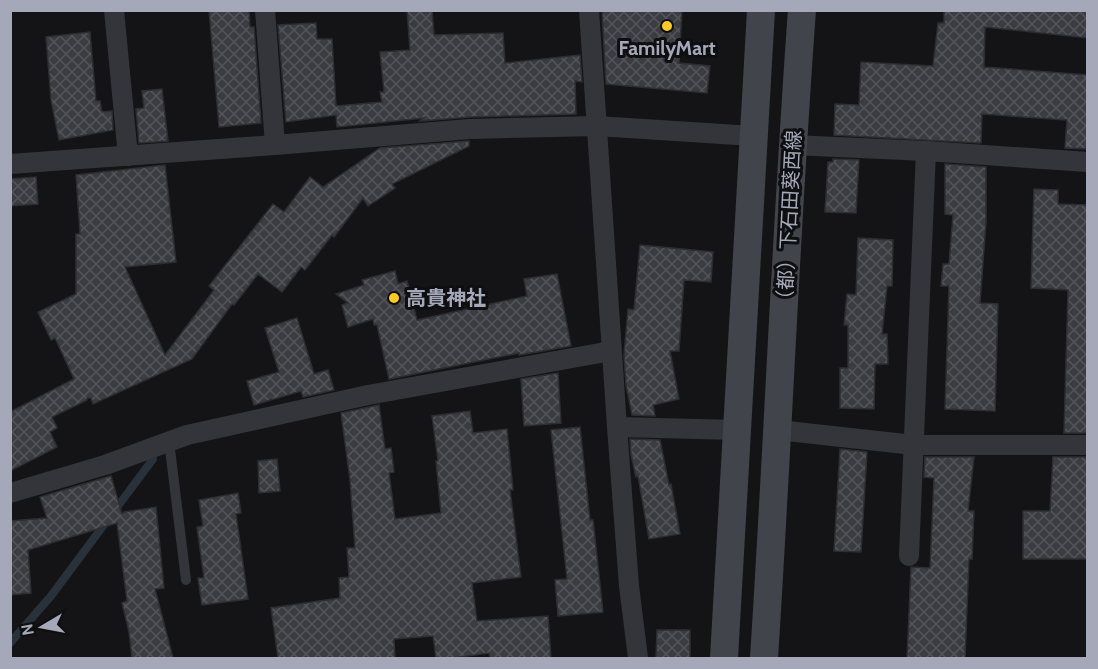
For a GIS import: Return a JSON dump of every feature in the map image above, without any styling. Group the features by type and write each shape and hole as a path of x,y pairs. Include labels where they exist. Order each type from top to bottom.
{"street":[{"path":"114,10 128,156"},
{"path":"265,10 275,145"},
{"path":"589,10 611,351 629,586 638,658"},
{"name":"（都）下石田葵西線","path":"724,658 761,10"},
{"name":"（都）下石田葵西線","path":"764,658 792,145 802,10"},
{"path":"10,164 470,129 597,126 753,136"},
{"path":"792,145 927,150 1088,162"},
{"path":"909,556 927,150"},
{"path":"10,493 105,465 187,435 368,395 611,351"},
{"path":"617,428 738,429"},
{"path":"778,430 914,445 1088,445"}],"lane":[{"path":"169,441 186,580"}],"building":[{"path":"209,10 249,10 250,27 254,27 261,123 219,127"},
{"path":"407,10 432,10 434,35 503,33 505,63 580,55 582,82 575,81 576,114 420,121 424,118 337,127 336,115 286,122 278,25 316,23 317,39 332,39 336,106 382,102 380,92 384,92 380,52 410,50"},
{"path":"602,10 682,10 679,63 710,66 707,93 606,84"},
{"path":"944,10 1088,10 1088,38 985,27 984,67 1088,75 1088,149 1065,148 1067,120 982,114 981,143 834,135 835,104 859,105 861,62 933,66 938,23 944,23"},
{"path":"90,32 96,101 100,101 102,112 112,111 113,130 59,140 51,100 46,37"},
{"path":"162,89 168,141 139,143 136,109 144,108 142,91"},
{"path":"469,141 469,146 392,184 395,188 368,206 363,198 334,237 332,235 305,270 301,267 282,292 258,274 234,305 232,304 192,359 93,404 91,398 87,398 52,417 57,428 50,432 57,447 10,471 10,412 74,379 55,338 51,340 38,312 76,294 76,234 80,234 76,175 165,165 176,262 125,267 165,355 214,290 209,286 273,204 284,212 310,177 323,187 380,148"},
{"path":"833,159 859,160 856,213 825,212 828,162 833,162"},
{"path":"945,164 986,167 986,222 980,303 998,304 995,411 945,409 949,286 941,286 943,264 949,264 953,215 945,214"},
{"path":"36,177 38,204 10,206 10,179"},
{"path":"1034,189 1058,190 1058,204 1088,205 1088,433 1064,433 1068,290 1031,288"},
{"path":"858,238 893,240 892,286 887,286 882,334 887,334 888,364 875,364 874,409 840,408 840,368 848,368 848,325 844,325 847,294 856,295"},
{"path":"640,245 713,252 711,282 684,280 679,351 670,351 679,399 653,405 655,416 632,415 626,385 624,355 628,309 634,310"},
{"path":"395,271 398,284 407,281 417,320 527,296 524,279 557,274 571,346 519,355 519,353 389,379 377,325 374,325 373,319 348,327 342,305 348,303 336,294 364,285 362,280"},
{"path":"297,318 314,374 328,370 334,390 303,397 301,391 254,405 247,381 279,372 265,328"},
{"path":"558,373 561,423 524,426 521,379"},
{"path":"379,405 385,449 391,448 394,472 389,473 395,519 441,513 436,461 438,461 432,416 470,411 473,433 507,429 513,490 510,490 521,577 472,583 477,621 548,616 551,658 490,658 489,653 436,658 433,636 394,639 395,658 278,658 271,608 340,598 339,578 349,577 347,548 355,548 350,480 341,413"},
{"path":"580,427 603,612 558,616 555,580 567,579 551,430"},
{"path":"630,439 660,440 680,534 649,539 638,476 636,477 631,455"},
{"path":"840,449 867,452 861,552 834,551"},
{"path":"925,457 974,457 968,511 974,511 972,559 969,559 965,658 907,658 911,567 930,568 934,478 924,477"},
{"path":"1053,457 1088,457 1088,559 1023,559 1023,511 1050,511"},
{"path":"277,459 280,491 259,493 258,461"},
{"path":"111,476 122,514 156,507 164,588 155,589 173,658 132,658 122,603 127,601 117,523 28,550 31,593 10,595 10,521 47,518 40,497"},
{"path":"238,493 241,513 236,514 248,599 202,605 198,578 204,578 197,527 203,526 199,500"},
{"path":"657,630 690,630 690,658 656,658"}],"waterway":[{"path":"10,643 51,596 153,459"}],"place":[{"name":"FamilyMart","path":"667,26"},
{"name":"高貴神社","path":"394,298"}]}
